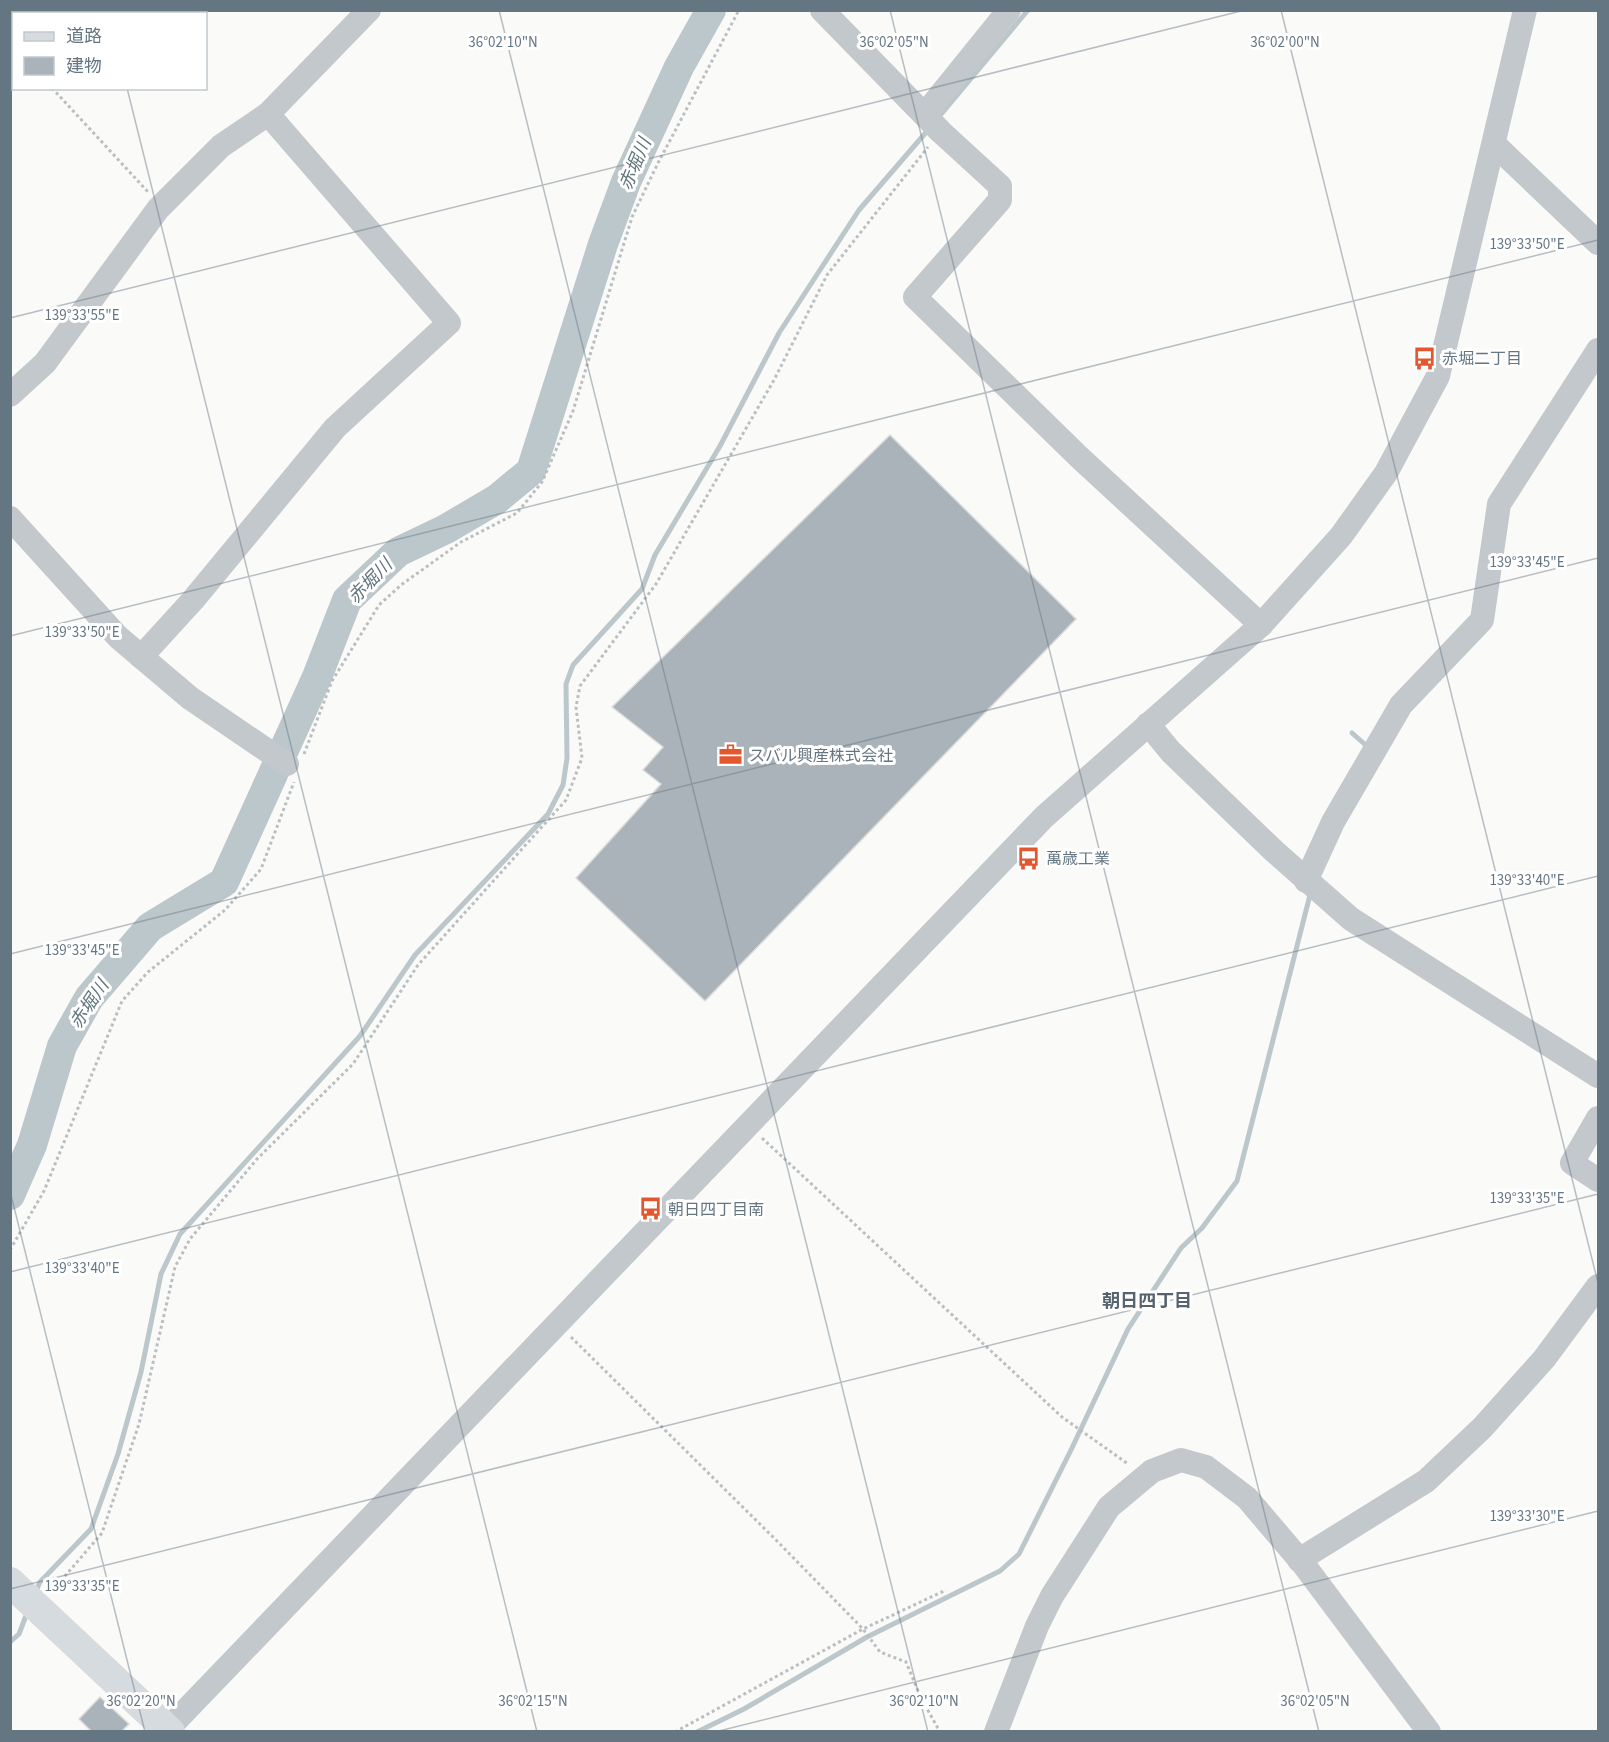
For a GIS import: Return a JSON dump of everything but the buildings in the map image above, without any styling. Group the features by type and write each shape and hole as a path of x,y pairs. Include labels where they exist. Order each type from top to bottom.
{"main road":[{"path":"10,1582 167,1731"}],"street":[{"path":"10,395 45,363 161,206 221,146 268,114 369,10"},
{"path":"822,10 933,123 1000,186 1000,200 915,297 1079,458 1261,625"},
{"path":"933,123 1008,10"},
{"path":"167,1731 1044,817 1261,625 1341,536 1386,473 1438,376 1525,10"},
{"path":"141,657 335,428 449,323 268,114"},
{"path":"1494,144 1599,243"},
{"path":"1306,881 1333,822 1401,705 1482,620 1499,504 1599,350"},
{"path":"10,518 118,637 190,698 261,749 292,768"},
{"path":"1149,724 1171,752 1306,881 1351,919 1599,1076"},
{"path":"1599,1118 1572,1163 1599,1180"},
{"path":"1299,1560 1426,1481 1482,1428 1544,1359 1599,1287"},
{"path":"996,1731 1014,1680 1052,1596 1109,1507 1152,1471 1181,1460 1206,1467 1247,1498 1299,1560 1429,1731"}],"path":[{"path":"10,1250 44,1191 122,1001 148,972 225,910 261,869 292,768 332,681 379,605 400,585 461,542 517,513 542,482 573,411 632,217 739,10"},
{"path":"54,90 161,206"},
{"path":"38,1607 102,1533 139,1424 175,1267 190,1239 257,1159 353,1064 418,965 566,800 582,758 576,707 580,686 656,584 774,380 827,275 933,123"},
{"path":"748,1125 1062,1417 1132,1467 1140,1480"},
{"path":"557,1323 863,1629 880,1652 906,1662 921,1698 940,1731"},
{"path":"675,1731 863,1629 946,1590"}],"waterway":[{"name":"赤堀川","path":"10,1195 32,1145 62,1046 89,998 150,927 224,882 317,677 347,600 398,552 446,529 497,499 531,471 603,244 626,182 679,67 711,10"},
{"path":"938,118 1028,10"},
{"path":"35,1593 40,1582 91,1529 118,1454 141,1372 161,1274 180,1234 360,1036 415,955 548,814 563,785 567,758 566,684 573,665 642,589 655,555 720,446 779,333 859,210 928,130"},
{"path":"1352,733 1369,748"},
{"path":"697,1732 744,1709 867,1637 1000,1571 1019,1554 1128,1329 1181,1248 1202,1228 1237,1181 1311,891"},
{"path":"10,1642 19,1634 27,1613"}],"place":[{"name":"赤堀二丁目","path":"1424,358"},
{"name":"スバル興産株式会社","path":"731,755"},
{"name":"萬歳工業","path":"1028,858"},
{"name":"朝日四丁目南","path":"650,1209"}],"district":[{"name":"朝日四丁目","path":"1147,1301"}]}
